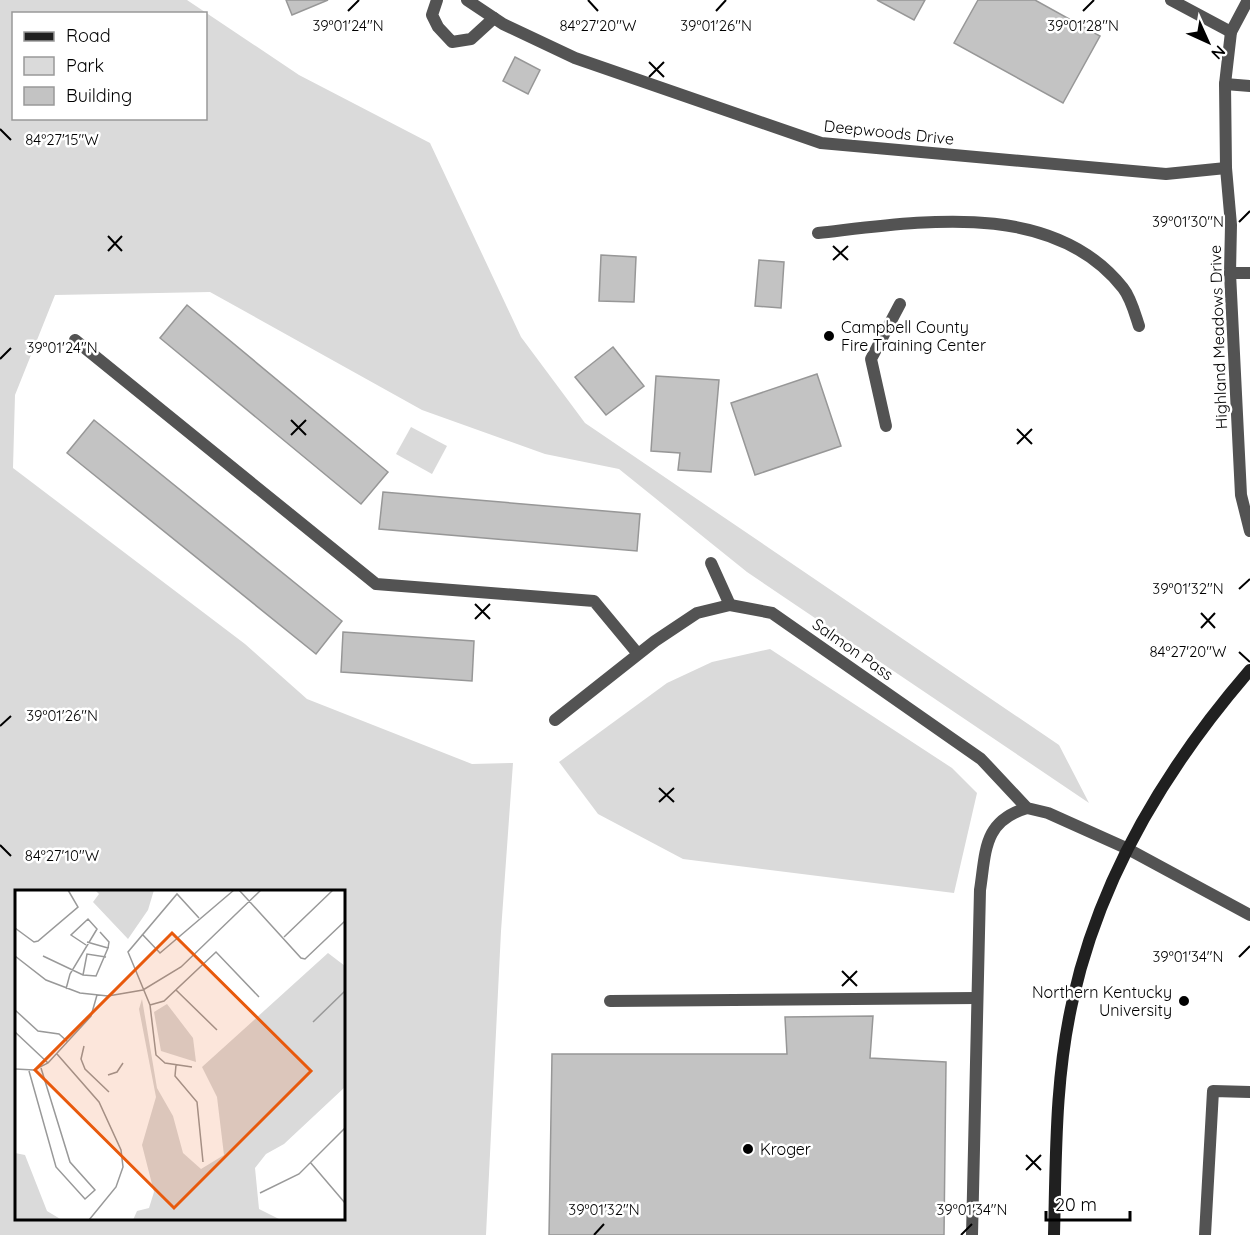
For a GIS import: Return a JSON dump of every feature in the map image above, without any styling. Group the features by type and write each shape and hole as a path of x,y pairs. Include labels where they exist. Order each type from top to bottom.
{"main road":[{"path":"1054,1235 1057,1125 1062,1067 1073,999 1105,898 1126,848 1184,752 1250,670"}],"street":[{"path":"437,0 432,15 438,27 452,42 471,39 494,18"},
{"name":"Deepwoods Drive","path":"467,0 494,18 575,58 821,143 1166,174 1226,168"},
{"path":"1171,0 1232,32"},
{"name":"Highland Meadows Drive","path":"1248,0 1232,32 1225,84 1226,168 1231,225 1230,273 1241,495 1250,531"},
{"path":"1225,84 1250,86"},
{"path":"818,233 933,220 1026,227 1094,257 1125,290 1139,326"},
{"path":"1230,273 1250,273"},
{"path":"886,426 871,359 900,304"},
{"path":"75,340 376,584 594,601 638,654"},
{"path":"711,563 730,604"},
{"name":"Salmon Pass","path":"555,720 638,654 697,613 730,604 772,613 981,759 1027,808"},
{"path":"972,1235 980,890 987,842 997,825 1009,813 1027,808 1048,813 1126,848 1250,915"},
{"path":"610,1001 977,998"},
{"path":"1205,1235 1213,1091 1250,1092"}],"green space":[{"path":"0,0 187,0 205,12 12,12 12,120 207,120 207,13 299,75 430,143 521,337 585,423 1059,745 1089,803 747,572 619,469 545,454 422,410 210,292 55,295 15,395 13,468 245,644 307,699 472,764 513,763 501,931 486,1235 0,1235"},
{"path":"411,427 447,446 432,474 396,454"},
{"path":"770,649 952,768 977,793 954,893 683,859 598,814 559,762 667,683 712,662"}],"building":[{"path":"286,0 328,0 292,15"},
{"path":"877,0 925,0 914,20"},
{"path":"978,0 1035,0 1100,36 1063,103 954,43"},
{"path":"515,57 540,70 528,94 503,81"},
{"path":"601,255 636,257 634,302 599,301"},
{"path":"759,260 784,262 781,308 755,306"},
{"path":"187,305 388,472 361,504 160,338"},
{"path":"613,347 644,386 606,415 575,377"},
{"path":"817,374 841,446 755,475 731,403"},
{"path":"656,376 719,380 711,472 678,470 680,453 651,451"},
{"path":"94,420 342,621 316,654 67,453"},
{"path":"383,492 640,514 637,551 379,529"},
{"path":"343,632 474,641 472,681 341,672"},
{"name":"Kroger","path":"873,1016 870,1058 946,1062 944,1235 549,1235 552,1054 787,1054 785,1017"}],"place":[{"name":"Campbell County Fire Training Center","path":"829,336"},
{"name":"Northern Kentucky University","path":"1184,1001"},
{"name":"Kroger","path":"748,1149"}]}
